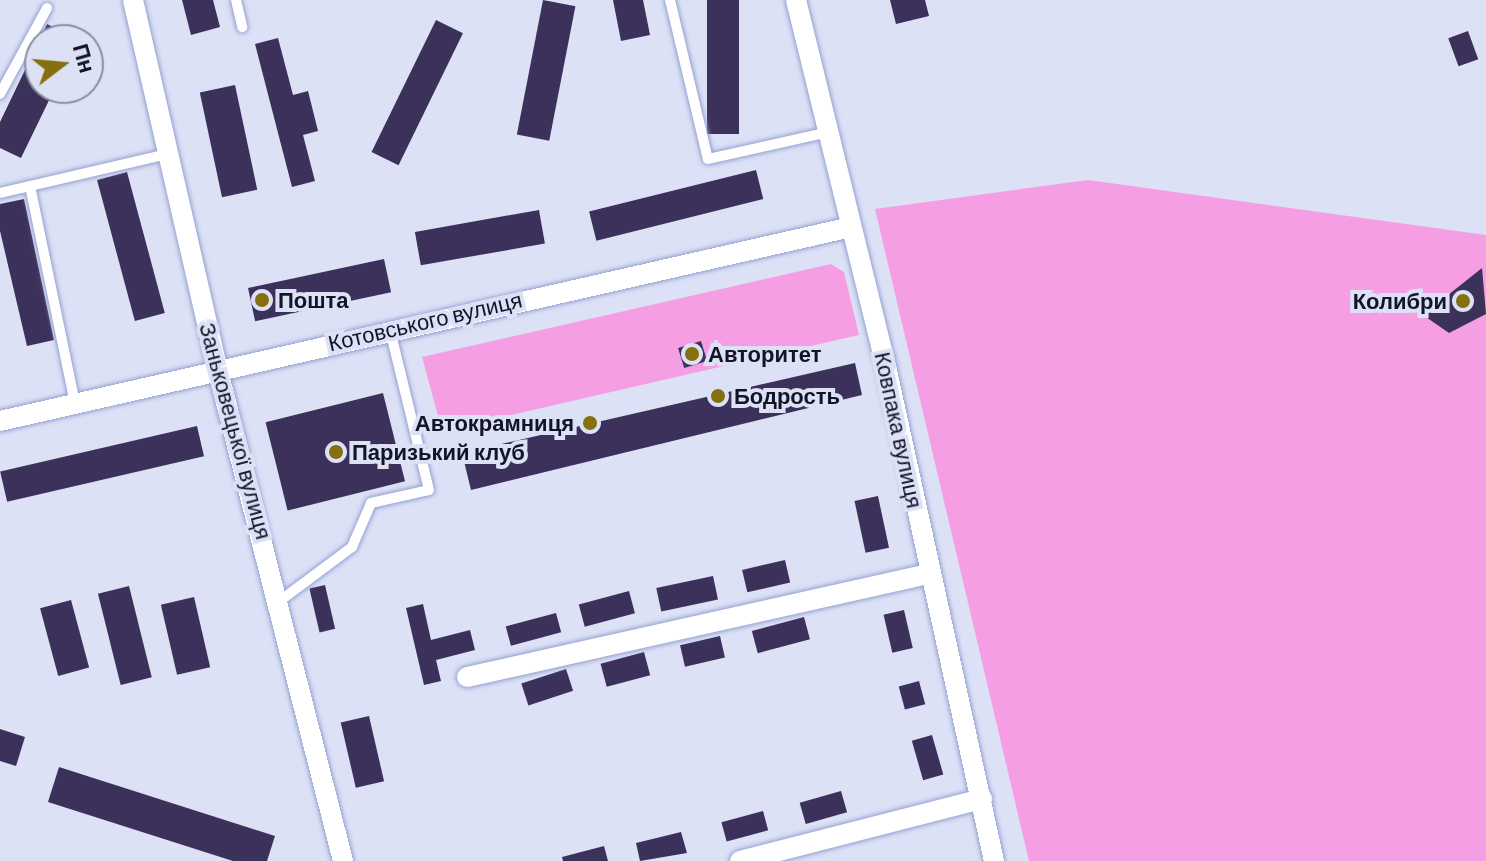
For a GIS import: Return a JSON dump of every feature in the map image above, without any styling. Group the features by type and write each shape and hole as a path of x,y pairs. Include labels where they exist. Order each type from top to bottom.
{"street":[{"name":"Заньковецької вулиця","path":"133,0 218,371 281,600 343,861"},
{"name":"Ковпака вулиця","path":"796,0 851,227 994,861"},
{"name":"Котовського вулиця","path":"0,421 390,328 851,227"},
{"path":"467,677 929,574"},
{"path":"740,861 982,799"}],"lane":[{"path":"236,0 242,27"},
{"path":"670,0 708,159 829,132"},
{"path":"0,94 47,8"},
{"path":"0,193 168,154"},
{"path":"30,186 75,404"},
{"path":"281,600 352,547 371,503 429,490 390,328"}],"shaded area":[{"path":"1088,180 1486,235 1486,861 1029,861 875,209"},
{"path":"831,264 844,272 859,335 442,431 422,357"}],"building":[{"path":"182,0 213,0 220,27 191,35"},
{"path":"543,0 575,6 549,141 517,134"},
{"path":"613,0 643,0 650,35 621,41"},
{"path":"707,0 739,0 739,134 707,134"},
{"path":"890,0 925,0 929,16 896,24"},
{"path":"436,20 463,33 399,165 372,152"},
{"path":"1468,31 1478,59 1459,66 1448,38"},
{"path":"278,38 293,95 308,91 318,131 303,135 315,181 292,187 255,44"},
{"path":"24,72 24,104 47,104 21,158 0,148 0,122"},
{"path":"235,85 257,190 222,197 200,92"},
{"path":"756,170 763,199 596,241 589,212"},
{"path":"127,172 165,313 135,321 97,180"},
{"path":"24,199 54,340 27,346 0,231 0,204"},
{"path":"539,210 545,243 421,265 415,232"},
{"path":"384,259 391,292 255,321 248,288"},
{"name":"Колибри","path":"1482,268 1486,314 1449,333 1423,315"},
{"name":"Авторитет","path":"701,341 707,361 684,368 678,348"},
{"path":"855,363 862,395 471,490 462,453"},
{"name":"Паризький клуб","path":"383,393 405,481 288,511 266,422"},
{"path":"197,426 204,456 7,502 0,471"},
{"path":"878,496 889,548 866,553 855,501"},
{"path":"785,560 790,582 747,592 742,570"},
{"path":"713,576 718,599 661,612 656,588"},
{"path":"325,585 335,629 320,632 309,589"},
{"path":"129,586 152,677 121,685 98,594"},
{"path":"629,591 635,613 585,627 579,604"},
{"path":"194,597 210,667 177,675 161,605"},
{"path":"71,600 89,668 58,676 40,608"},
{"path":"423,604 431,640 470,630 475,650 436,660 441,681 424,685 406,608"},
{"path":"904,610 913,648 892,653 884,615"},
{"path":"556,613 561,632 511,646 506,626"},
{"path":"804,617 810,639 758,653 752,631"},
{"path":"720,636 725,657 685,667 680,645"},
{"path":"644,652 650,675 607,687 601,664"},
{"path":"566,669 573,691 528,705 521,684"},
{"path":"919,681 925,704 905,710 899,686"},
{"path":"369,716 384,781 356,788 341,723"},
{"path":"0,729 25,737 16,766 0,761"},
{"path":"932,735 943,774 923,780 912,741"},
{"path":"59,767 275,836 267,861 233,861 48,802"},
{"path":"841,791 847,812 806,824 800,803"},
{"path":"763,811 768,830 727,841 721,822"},
{"path":"681,832 687,853 640,861 636,843"},
{"path":"604,846 608,861 563,861 562,857"}],"place":[{"name":"Пошта","path":"262,300"},
{"name":"Колибри","path":"1463,301"},
{"name":"Авторитет","path":"692,354"},
{"name":"Бодрость","path":"718,396"},
{"name":"Автокрамниця","path":"590,423"},
{"name":"Паризький клуб","path":"336,452"}]}
